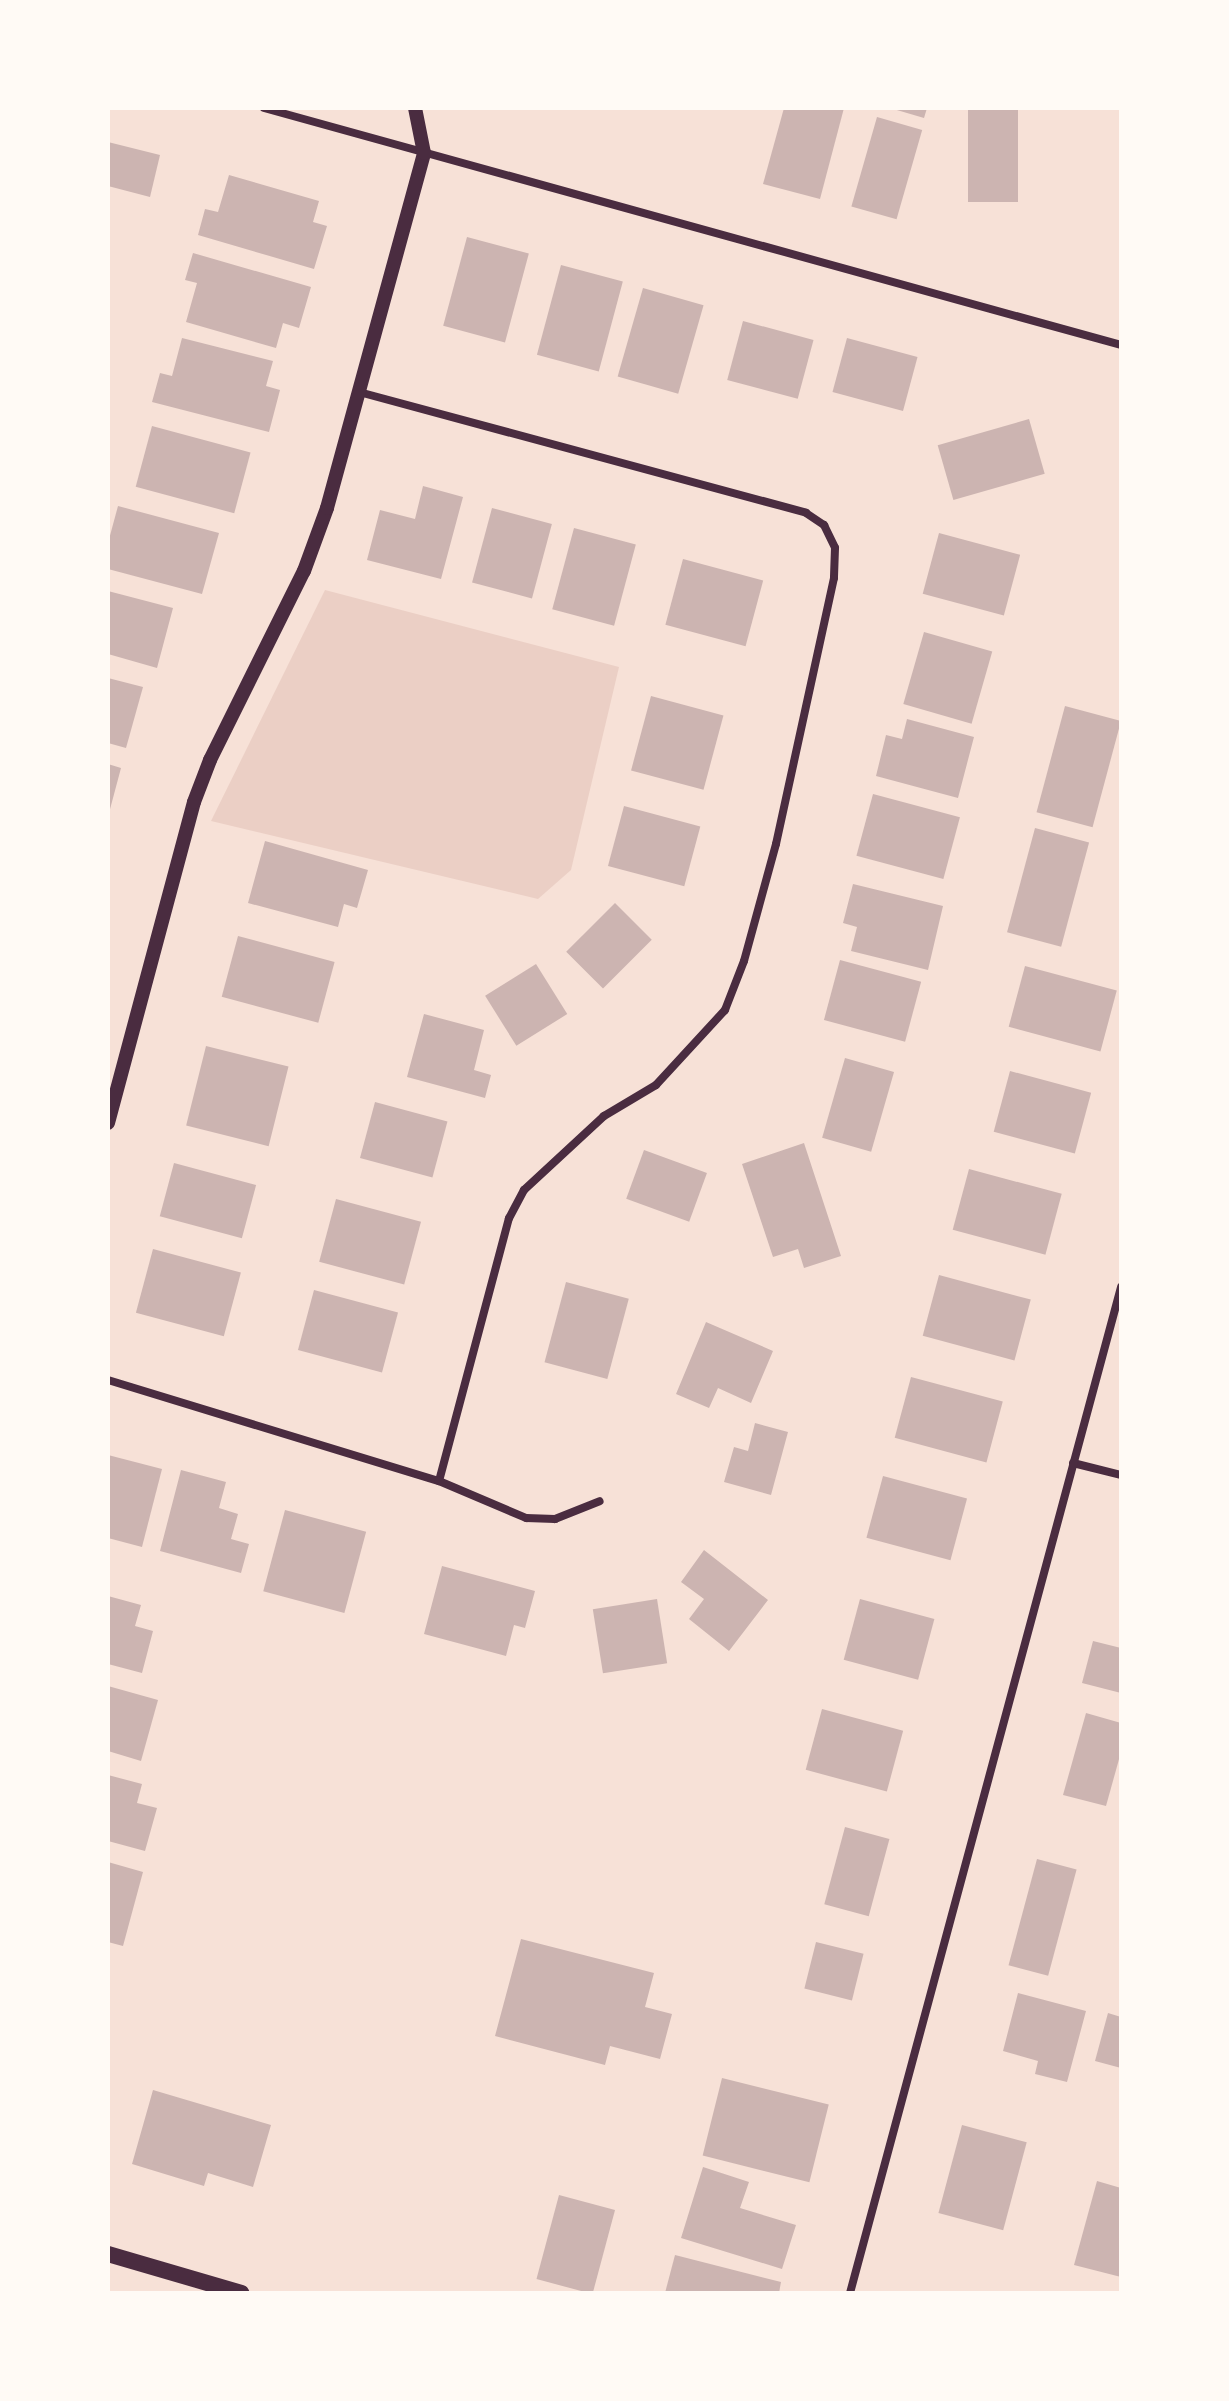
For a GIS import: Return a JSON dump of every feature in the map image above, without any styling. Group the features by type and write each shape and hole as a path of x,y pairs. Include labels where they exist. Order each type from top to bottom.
{"main road":[{"path":"108,2254 241,2293"}],"street":[{"path":"264,108 1121,345"},
{"path":"108,1123 194,802 304,571 359,392 424,153 415,108"},
{"path":"359,392 806,513 824,525 835,548 834,578 776,844 744,961 725,1010 656,1085 604,1116 524,1190 509,1218 439,1481"},
{"path":"850,2293 1121,1287"},
{"path":"108,1380 439,1481 526,1518 555,1519 600,1501"},
{"path":"1073,1463 1121,1475"}],"shaded area":[{"path":"325,590 619,667 571,870 538,899 211,821"}],"building":[{"path":"784,108 844,108 820,199 763,184"},
{"path":"890,108 927,108 924,118"},
{"path":"968,108 1018,108 1018,202 968,202"},
{"path":"877,117 922,130 897,219 851,206"},
{"path":"108,142 160,155 150,197 108,186"},
{"path":"229,175 319,201 313,222 327,226 314,269 198,235 205,209 218,212"},
{"path":"467,237 529,254 505,342 443,326"},
{"path":"193,253 311,287 299,328 283,323 276,348 186,322 197,283 185,280"},
{"path":"561,265 623,282 599,371 537,355"},
{"path":"643,288 704,305 678,394 618,376"},
{"path":"743,321 814,340 798,399 727,380"},
{"path":"182,338 273,361 266,386 280,390 269,432 152,402 160,373 172,376"},
{"path":"847,338 918,357 903,411 833,392"},
{"path":"1029,419 1045,474 953,500 938,445"},
{"path":"152,426 251,452 234,513 136,487"},
{"path":"423,486 463,497 441,579 367,560 380,510 415,519"},
{"path":"118,506 219,533 202,594 108,569 108,543"},
{"path":"492,508 552,524 532,598 472,582"},
{"path":"574,528 636,545 614,626 552,609"},
{"path":"939,533 1020,555 1004,616 923,594"},
{"path":"683,559 763,580 746,646 665,625"},
{"path":"108,591 173,608 157,668 108,654"},
{"path":"924,632 992,652 972,724 903,704"},
{"path":"108,678 143,687 126,748 108,743"},
{"path":"651,696 723,715 704,790 631,770"},
{"path":"1065,706 1121,721 1093,827 1037,812"},
{"path":"907,719 974,737 958,798 876,776 886,735 902,739"},
{"path":"108,764 121,768 109,813 108,812"},
{"path":"873,794 960,817 943,879 856,856"},
{"path":"624,806 700,826 684,886 608,866"},
{"path":"1035,828 1089,842 1061,947 1007,932"},
{"path":"265,841 368,870 357,908 344,904 338,927 248,903"},
{"path":"853,884 943,906 928,970 851,951 857,927 843,923"},
{"path":"615,903 652,940 603,989 566,952"},
{"path":"238,936 335,962 318,1023 222,997"},
{"path":"840,960 921,982 905,1042 824,1020"},
{"path":"536,964 567,1014 516,1046 485,996"},
{"path":"1025,966 1117,991 1100,1051 1009,1027"},
{"path":"424,1014 484,1030 474,1070 491,1075 485,1098 407,1077"},
{"path":"206,1046 288,1067 269,1146 186,1126"},
{"path":"845,1058 894,1072 871,1152 822,1138"},
{"path":"1010,1071 1091,1093 1075,1154 994,1132"},
{"path":"375,1102 447,1121 432,1177 360,1158"},
{"path":"804,1143 841,1256 804,1268 798,1249 773,1257 742,1164"},
{"path":"644,1150 707,1173 689,1222 626,1199"},
{"path":"174,1163 256,1185 242,1238 160,1216"},
{"path":"969,1169 1062,1194 1045,1255 953,1230"},
{"path":"336,1199 421,1222 404,1285 319,1262"},
{"path":"153,1249 241,1273 224,1336 136,1313"},
{"path":"939,1275 1031,1300 1014,1360 923,1336"},
{"path":"566,1282 629,1299 607,1379 545,1362"},
{"path":"314,1290 398,1313 382,1372 298,1350"},
{"path":"706,1322 773,1351 751,1403 718,1388 709,1408 676,1394"},
{"path":"911,1377 1003,1402 986,1462 895,1438"},
{"path":"755,1423 788,1432 771,1495 724,1482 734,1447 748,1451"},
{"path":"108,1455 162,1469 142,1547 108,1538"},
{"path":"181,1470 226,1482 219,1508 238,1514 231,1539 249,1544 241,1573 160,1551"},
{"path":"883,1476 967,1499 950,1560 866,1538"},
{"path":"285,1510 366,1532 344,1613 263,1591"},
{"path":"704,1550 768,1600 729,1651 689,1619 704,1599 681,1582"},
{"path":"442,1566 535,1591 525,1628 514,1625 506,1656 424,1634"},
{"path":"108,1596 141,1605 135,1626 153,1631 142,1673 108,1664"},
{"path":"657,1599 667,1663 603,1673 593,1609"},
{"path":"860,1599 934,1619 918,1680 844,1660"},
{"path":"1093,1641 1121,1648 1121,1693 1082,1683"},
{"path":"108,1686 158,1700 141,1761 108,1751"},
{"path":"822,1709 903,1731 887,1792 806,1770"},
{"path":"1086,1713 1121,1723 1121,1752 1106,1806 1063,1795"},
{"path":"108,1775 142,1784 137,1803 157,1808 145,1851 108,1841"},
{"path":"845,1827 889,1839 869,1916 824,1904"},
{"path":"1037,1859 1077,1870 1048,1976 1009,1965"},
{"path":"108,1862 143,1872 123,1946 108,1942"},
{"path":"521,1939 654,1973 645,2007 672,2014 660,2059 610,2046 605,2065 495,2036"},
{"path":"816,1942 864,1954 852,2000 804,1989"},
{"path":"1018,1993 1086,2011 1067,2082 1035,2074 1038,2061 1003,2051"},
{"path":"1108,2013 1121,2017 1121,2068 1095,2061"},
{"path":"722,2078 829,2105 809,2182 703,2156"},
{"path":"153,2090 271,2125 253,2187 208,2173 204,2186 132,2164"},
{"path":"962,2125 1027,2142 1003,2230 938,2213"},
{"path":"703,2167 749,2182 740,2208 796,2225 782,2269 681,2238"},
{"path":"1097,2181 1121,2188 1121,2277 1074,2265"},
{"path":"559,2195 615,2210 593,2293 536,2279"},
{"path":"675,2255 781,2282 779,2293 665,2293"}]}
